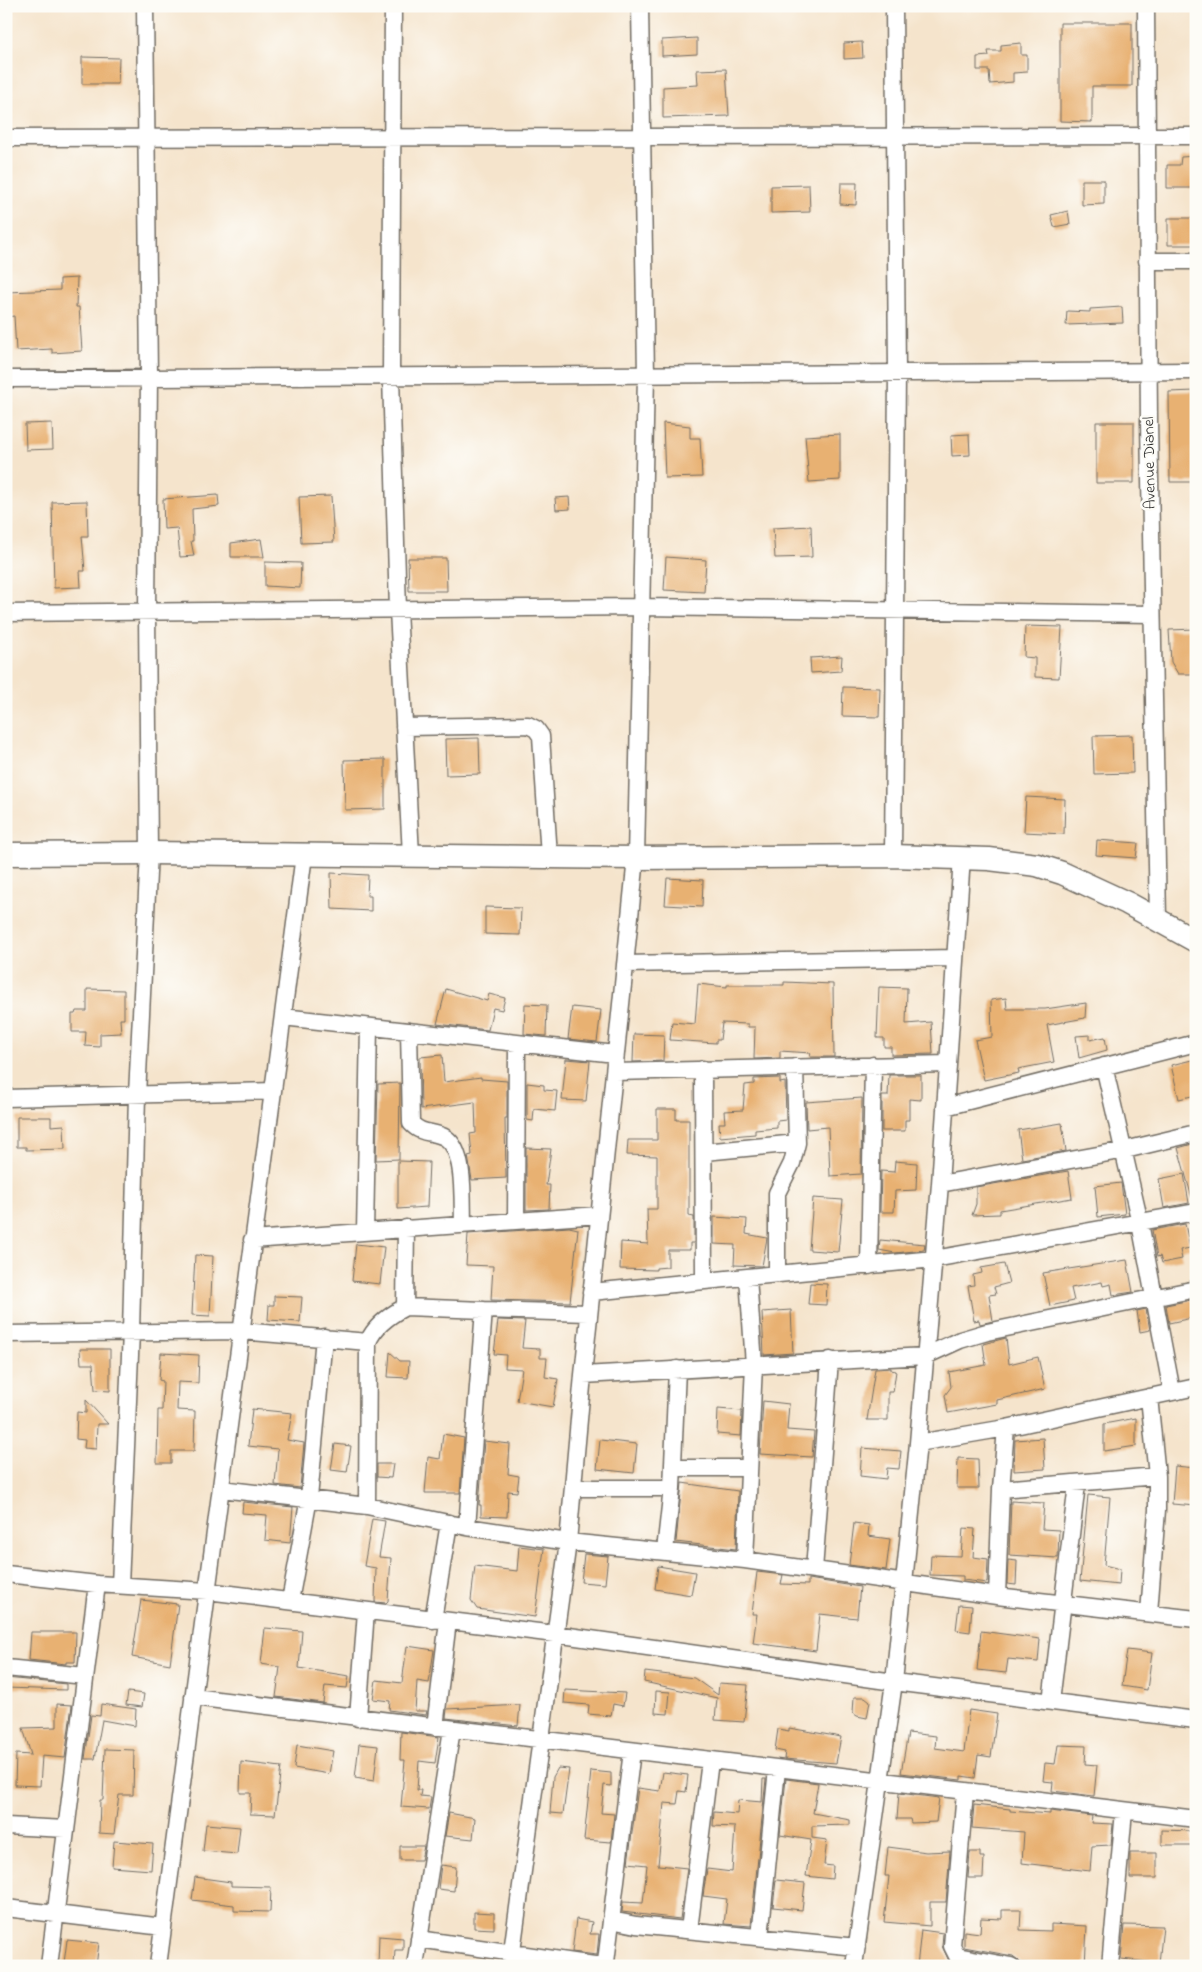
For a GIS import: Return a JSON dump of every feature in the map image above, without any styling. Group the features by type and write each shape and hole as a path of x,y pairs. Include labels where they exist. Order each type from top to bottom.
{"street":[{"path":"120,1585 131,1332 137,1095 149,853 147,612 149,376 148,138 144,6"},
{"path":"393,6 391,376 398,610 410,854"},
{"path":"511,1959 568,1542 591,1292 636,858 646,375 640,6"},
{"path":"892,856 897,373 894,6"},
{"name":"Avenue Dianel","path":"1146,6 1148,371 1158,920"},
{"path":"6,138 1196,136"},
{"path":"1147,262 1196,260"},
{"path":"6,379 149,376 1196,371"},
{"path":"6,613 642,607 1152,614"},
{"path":"404,727 528,725 536,729 541,736 549,856"},
{"path":"6,854 410,854 636,858 962,857 1038,865 1062,873 1158,920 1196,941"},
{"path":"158,1966 304,854"},
{"path":"854,1966 894,1682 918,1443 940,1184 962,857"},
{"path":"625,964 955,958"},
{"path":"283,1017 616,1054"},
{"path":"364,1232 369,1027"},
{"path":"409,1031 411,1123 418,1130 439,1135 454,1145 460,1159 463,1225"},
{"path":"516,1221 517,1043"},
{"path":"945,1106 1196,1043"},
{"path":"614,1072 948,1064"},
{"path":"869,1266 872,1065"},
{"path":"1104,1066 1140,1223 1172,1392"},
{"path":"777,1274 777,1193 792,1163 797,1143 795,1067"},
{"path":"703,1070 704,1282"},
{"path":"6,1098 273,1092"},
{"path":"940,1184 1124,1150 1196,1133"},
{"path":"704,1152 797,1143"},
{"path":"591,1292 934,1259 1196,1212"},
{"path":"252,1240 599,1215"},
{"path":"405,1308 406,1228"},
{"path":"745,1560 754,1364 748,1277"},
{"path":"583,1375 925,1356 960,1340 986,1332 1196,1289"},
{"path":"367,1506 368,1342 371,1335 392,1314 405,1308 589,1313"},
{"path":"467,1527 484,1310"},
{"path":"6,1334 242,1331 368,1342"},
{"path":"290,1601 308,1498 324,1337"},
{"path":"814,1570 830,1360"},
{"path":"665,1551 672,1488 677,1369"},
{"path":"918,1443 1006,1428 1196,1386"},
{"path":"1148,1397 1156,1476 1156,1545 1149,1614"},
{"path":"997,1596 1001,1489 1006,1428"},
{"path":"673,1468 749,1468"},
{"path":"1001,1489 1156,1476"},
{"path":"1051,1702 1077,1484"},
{"path":"573,1488 672,1488"},
{"path":"221,1489 367,1506 467,1527 568,1542 745,1560 997,1596 1196,1619"},
{"path":"435,1727 448,1523"},
{"path":"6,1574 97,1584 207,1591 290,1601 555,1634 894,1682 1196,1720"},
{"path":"49,1966 97,1584"},
{"path":"358,1718 366,1611"},
{"path":"6,1668 86,1676"},
{"path":"193,1697 1196,1819"},
{"path":"415,1966 452,1729"},
{"path":"419,1939 511,1959 601,1965 606,1962 632,1751"},
{"path":"689,1930 710,1761"},
{"path":"760,1937 777,1769"},
{"path":"965,1792 952,1946 957,1956 1011,1966"},
{"path":"1110,1966 1124,1811"},
{"path":"6,1826 66,1829"},
{"path":"6,1908 163,1927"},
{"path":"611,1920 857,1947"}],"building":[{"path":"1060,23 1132,23 1132,86 1092,86 1092,122 1060,121"},
{"path":"697,38 697,54 662,56 662,40"},
{"path":"862,42 863,58 844,59 844,43"},
{"path":"1021,43 1021,55 1027,55 1027,72 1013,73 1013,82 990,84 989,70 977,70 977,57 989,56 988,51 1001,51 1001,45"},
{"path":"82,57 119,58 118,84 82,84"},
{"path":"726,69 729,116 663,118 663,87 698,85 697,70"},
{"path":"1196,156 1196,188 1167,188 1167,165 1180,165 1181,157"},
{"path":"1082,180 1104,180 1104,204 1082,205"},
{"path":"841,183 857,183 856,205 840,204"},
{"path":"809,185 810,212 771,213 771,186"},
{"path":"1068,211 1070,224 1054,227 1051,215"},
{"path":"1168,218 1196,218 1196,245 1168,245"},
{"path":"77,278 76,307 79,307 82,351 52,353 52,349 16,351 14,316 6,317 6,292 60,290 60,279"},
{"path":"1122,307 1123,323 1066,325 1067,311 1090,312 1090,309"},
{"path":"1196,391 1196,482 1170,482 1169,392"},
{"path":"1096,422 1134,422 1134,483 1096,483"},
{"path":"52,423 53,449 26,450 25,424"},
{"path":"663,423 690,426 690,438 700,438 702,477 665,478"},
{"path":"840,434 840,480 809,482 805,436"},
{"path":"969,434 970,455 952,456 951,435"},
{"path":"218,495 219,506 192,509 193,541 191,541 194,556 180,557 177,528 164,529 163,499"},
{"path":"331,496 334,542 301,543 299,497"},
{"path":"569,497 570,509 556,510 555,498"},
{"path":"87,501 88,536 82,536 85,571 80,571 81,587 54,588 52,502"},
{"path":"811,526 812,557 775,558 773,528"},
{"path":"261,539 264,557 231,557 231,543"},
{"path":"666,557 706,560 704,592 664,590"},
{"path":"408,558 446,558 447,591 409,591"},
{"path":"265,562 301,563 300,588 265,586"},
{"path":"1025,626 1062,627 1059,678 1035,677 1035,658 1024,657"},
{"path":"1196,629 1196,674 1178,674 1171,662 1169,630"},
{"path":"842,656 841,671 811,673 810,658"},
{"path":"843,687 880,688 879,717 842,716"},
{"path":"1132,735 1133,773 1094,774 1093,736"},
{"path":"479,738 480,774 446,775 445,739"},
{"path":"385,759 385,809 345,810 344,760"},
{"path":"1026,797 1065,799 1064,834 1024,832"},
{"path":"1097,840 1138,843 1136,858 1096,855"},
{"path":"331,873 368,875 367,896 371,896 371,911 332,909"},
{"path":"667,878 703,880 702,907 665,905"},
{"path":"485,907 521,908 520,935 485,934"},
{"path":"784,982 833,984 834,1057 810,1057 811,1053 780,1051 780,1058 754,1059 755,1027 748,1027 748,1024 722,1023 720,1040 716,1040 716,1043 670,1040 672,1022 695,1024 698,984 727,987 727,985 784,985"},
{"path":"879,987 907,988 906,1024 931,1022 933,1054 891,1055 891,1047 884,1047 884,1038 877,1038"},
{"path":"87,989 124,990 124,1019 120,1019 121,1033 100,1034 100,1047 85,1046 86,1032 72,1032 72,1014 75,1014 76,1011 87,1011"},
{"path":"446,989 487,1001 489,994 505,998 502,1010 493,1008 488,1030 437,1024"},
{"path":"1006,998 1007,1009 1045,1009 1086,1003 1085,1018 1047,1025 1054,1062 1018,1069 1019,1073 984,1080 975,1040 992,1037 991,1000"},
{"path":"525,1004 547,1005 546,1036 524,1034"},
{"path":"572,1007 601,1010 597,1042 568,1039"},
{"path":"634,1034 664,1035 663,1061 633,1062"},
{"path":"1090,1035 1090,1040 1105,1037 1107,1050 1079,1058 1076,1036"},
{"path":"442,1055 444,1082 481,1077 481,1079 507,1081 507,1118 505,1118 506,1178 472,1180 468,1156 472,1155 470,1134 476,1133 475,1102 421,1109 420,1057"},
{"path":"566,1059 590,1061 586,1101 562,1100"},
{"path":"1196,1059 1196,1095 1179,1099 1171,1065"},
{"path":"889,1075 921,1075 921,1100 909,1099 909,1120 905,1120 905,1131 882,1131 882,1096 888,1096"},
{"path":"780,1078 780,1083 785,1082 786,1120 777,1121 777,1128 755,1130 755,1134 720,1137 719,1123 725,1123 724,1111 743,1110 745,1085 754,1084 754,1079"},
{"path":"400,1083 399,1159 376,1160 378,1084"},
{"path":"527,1083 544,1085 544,1090 557,1091 555,1111 534,1109 533,1121 527,1120"},
{"path":"862,1098 861,1174 830,1176 828,1127 807,1129 806,1102"},
{"path":"657,1109 676,1109 676,1120 689,1120 689,1216 694,1217 694,1243 690,1243 690,1250 668,1250 668,1267 656,1268 656,1270 620,1269 621,1242 648,1244 647,1209 657,1209 657,1156 627,1155 628,1140 657,1140"},
{"path":"17,1117 51,1117 51,1126 64,1125 65,1149 26,1150 26,1147 17,1147"},
{"path":"1062,1123 1066,1151 1022,1159 1018,1130"},
{"path":"1196,1143 1196,1197 1192,1198 1178,1148"},
{"path":"526,1148 551,1149 546,1185 550,1185 549,1209 526,1210"},
{"path":"398,1161 429,1162 427,1207 398,1209"},
{"path":"895,1161 917,1163 916,1190 895,1191 894,1212 880,1212 881,1171 894,1172"},
{"path":"1068,1171 1072,1198 1000,1210 1000,1214 972,1215 976,1204 976,1187"},
{"path":"1184,1174 1189,1203 1164,1208 1159,1179"},
{"path":"1121,1183 1125,1214 1098,1217 1095,1186"},
{"path":"813,1198 843,1200 838,1252 809,1250"},
{"path":"714,1217 747,1219 746,1234 767,1238 762,1266 734,1265 735,1245 714,1244"},
{"path":"1185,1224 1190,1248 1180,1250 1182,1259 1162,1263 1160,1256 1157,1257 1152,1230"},
{"path":"569,1227 578,1229 570,1302 491,1300 493,1266 466,1265 468,1234"},
{"path":"880,1240 925,1244 924,1250 895,1253 879,1250"},
{"path":"356,1244 384,1247 380,1284 352,1281"},
{"path":"195,1255 213,1256 210,1316 192,1315"},
{"path":"1127,1260 1133,1292 1113,1295 1111,1284 1103,1286 1102,1282 1071,1288 1074,1301 1050,1306 1043,1273"},
{"path":"1004,1264 1009,1283 994,1287 996,1294 989,1295 993,1321 980,1324 979,1320 974,1321 968,1286 974,1285 973,1275 982,1273 981,1268"},
{"path":"810,1283 827,1284 826,1305 808,1304"},
{"path":"274,1296 302,1297 300,1322 268,1320 269,1305 274,1305"},
{"path":"1196,1299 1196,1317 1169,1323 1166,1305"},
{"path":"1146,1309 1150,1330 1140,1332 1137,1311"},
{"path":"791,1310 793,1353 764,1355 762,1312"},
{"path":"498,1320 525,1321 522,1348 540,1349 540,1358 547,1358 545,1377 558,1379 553,1407 517,1401 522,1369 505,1368 506,1355 494,1354"},
{"path":"1006,1338 1009,1364 1038,1357 1045,1389 997,1400 997,1404 948,1413 945,1395 951,1387 949,1372 986,1365 983,1344"},
{"path":"80,1349 110,1349 110,1391 95,1390 93,1364 81,1364"},
{"path":"390,1352 400,1361 409,1361 408,1378 388,1377"},
{"path":"161,1353 199,1355 198,1383 178,1382 177,1410 195,1411 194,1451 171,1451 171,1463 157,1463 158,1410 162,1410 163,1381 159,1380"},
{"path":"891,1368 891,1370 896,1371 893,1392 888,1392 888,1420 867,1420 875,1369"},
{"path":"86,1400 108,1424 97,1424 96,1449 84,1448 85,1440 76,1439 77,1412 86,1413"},
{"path":"763,1401 789,1404 787,1430 814,1432 812,1457 760,1454"},
{"path":"252,1409 292,1413 287,1440 304,1443 300,1488 275,1485 278,1449 248,1446"},
{"path":"718,1409 742,1411 741,1436 717,1434"},
{"path":"1136,1418 1136,1446 1104,1451 1104,1424"},
{"path":"443,1434 464,1438 460,1493 425,1493 428,1457 440,1459"},
{"path":"1043,1438 1045,1469 1014,1471 1015,1440"},
{"path":"600,1440 637,1444 634,1473 597,1469"},
{"path":"484,1441 510,1444 508,1474 519,1476 517,1492 508,1491 507,1517 481,1516 481,1505 479,1505"},
{"path":"335,1444 351,1446 347,1472 331,1470"},
{"path":"862,1448 901,1451 899,1469 887,1468 886,1479 860,1476"},
{"path":"958,1458 978,1459 979,1488 957,1488"},
{"path":"377,1464 393,1464 391,1478 377,1477"},
{"path":"1175,1466 1196,1468 1196,1506 1172,1504"},
{"path":"682,1483 738,1491 736,1549 676,1542"},
{"path":"1088,1495 1110,1497 1104,1565 1120,1569 1119,1585 1080,1581"},
{"path":"1011,1501 1044,1503 1042,1529 1059,1530 1058,1558 1009,1555"},
{"path":"243,1502 293,1507 290,1543 265,1540 267,1515 242,1513"},
{"path":"372,1519 385,1521 379,1557 391,1558 388,1601 386,1603 375,1602 376,1568 364,1566"},
{"path":"854,1523 869,1525 868,1536 890,1539 886,1570 849,1565"},
{"path":"963,1528 975,1529 973,1557 988,1559 987,1583 963,1580 963,1576 930,1575 931,1555 961,1556"},
{"path":"519,1546 544,1549 535,1617 477,1609 471,1600 475,1566 517,1571"},
{"path":"584,1554 608,1556 605,1584 581,1582"},
{"path":"1008,1560 1017,1561 1016,1585 1007,1584"},
{"path":"658,1566 695,1572 691,1595 655,1589"},
{"path":"757,1572 783,1575 781,1584 808,1585 808,1579 860,1587 857,1618 820,1614 816,1651 753,1643 757,1614 752,1614"},
{"path":"141,1600 178,1604 170,1664 132,1657"},
{"path":"959,1605 972,1606 970,1632 956,1630"},
{"path":"265,1628 302,1631 299,1668 349,1676 347,1688 325,1686 323,1703 276,1697 280,1667 261,1664"},
{"path":"981,1631 1040,1639 1038,1662 1008,1659 1006,1673 977,1670"},
{"path":"31,1632 76,1632 75,1662 66,1662 66,1664 29,1660"},
{"path":"407,1646 434,1650 429,1683 417,1681 415,1711 427,1711 426,1715 389,1710 390,1701 373,1699 376,1680 402,1683"},
{"path":"1127,1650 1152,1653 1147,1690 1122,1686"},
{"path":"645,1672 694,1678 718,1695 719,1683 748,1685 744,1722 715,1720 717,1698 644,1682"},
{"path":"6,1678 66,1684 66,1690 6,1688"},
{"path":"565,1690 625,1693 623,1706 613,1704 611,1716 588,1714 589,1705 564,1703"},
{"path":"656,1691 670,1692 668,1714 655,1713"},
{"path":"128,1692 144,1694 142,1707 126,1705"},
{"path":"854,1697 865,1697 870,1701 867,1718 853,1713"},
{"path":"57,1704 72,1705 65,1758 42,1756 40,1786 15,1785 16,1754 31,1755 23,1728 57,1727"},
{"path":"101,1704 136,1709 135,1726 102,1720 95,1759 85,1759 91,1715 100,1716"},
{"path":"520,1705 518,1726 446,1718 447,1709"},
{"path":"969,1710 997,1714 991,1757 978,1755 975,1778 961,1776 961,1780 901,1773 908,1733 936,1736 935,1748 964,1752"},
{"path":"789,1728 841,1737 836,1763 784,1759 785,1752 775,1750 778,1729 789,1731"},
{"path":"401,1732 439,1737 435,1763 419,1761 417,1790 421,1790 420,1796 431,1797 429,1809 401,1807 405,1760 400,1760"},
{"path":"359,1744 378,1746 374,1781 355,1778"},
{"path":"297,1745 333,1751 329,1774 294,1768"},
{"path":"1058,1745 1086,1746 1085,1764 1097,1765 1094,1796 1052,1791 1053,1782 1043,1781 1045,1763 1055,1764"},
{"path":"105,1749 134,1750 133,1795 119,1795 114,1834 99,1833 100,1800 103,1800"},
{"path":"241,1762 281,1767 275,1815 250,1814 251,1793 240,1793"},
{"path":"558,1768 569,1769 563,1814 550,1813 553,1777"},
{"path":"591,1771 611,1773 611,1786 604,1785 601,1813 614,1814 611,1842 584,1840"},
{"path":"663,1772 688,1775 686,1792 679,1791 677,1804 664,1803 658,1865 687,1868 680,1919 622,1912 623,1902 643,1903 647,1865 628,1863 638,1788 660,1791"},
{"path":"763,1779 766,1779 751,1926 724,1924 727,1899 703,1896 707,1869 732,1872 735,1827 713,1826 714,1812 737,1814 738,1800 762,1802"},
{"path":"786,1779 818,1783 813,1813 850,1820 850,1825 812,1826 812,1838 827,1840 824,1865 833,1866 832,1879 806,1876 811,1840 780,1835"},
{"path":"899,1793 939,1798 936,1822 911,1823 910,1819 897,1819"},
{"path":"974,1805 1010,1809 1010,1811 1050,1814 1050,1811 1092,1816 1091,1823 1113,1824 1111,1845 1092,1846 1090,1871 1022,1863 1024,1832 972,1828"},
{"path":"449,1813 475,1818 473,1839 445,1836"},
{"path":"206,1824 240,1827 237,1854 203,1851"},
{"path":"1162,1830 1192,1831 1192,1845 1162,1845"},
{"path":"114,1841 153,1844 151,1870 112,1867"},
{"path":"400,1846 424,1846 421,1860 400,1860"},
{"path":"888,1847 926,1852 950,1851 946,1902 930,1902 930,1926 884,1922 889,1876 885,1876"},
{"path":"970,1852 980,1852 980,1857 984,1857 983,1878 968,1878"},
{"path":"1130,1853 1157,1853 1157,1878 1130,1878"},
{"path":"441,1865 456,1867 454,1891 438,1889"},
{"path":"195,1877 231,1882 231,1886 271,1887 270,1912 234,1911 234,1905 192,1900"},
{"path":"776,1880 805,1883 802,1910 773,1907"},
{"path":"1002,1910 1021,1910 1020,1930 1051,1931 1051,1924 1087,1926 1085,1966 1021,1963 1013,1956 964,1947 964,1931 980,1933 981,1918 1002,1919"},
{"path":"474,1912 494,1913 494,1929 474,1928"},
{"path":"576,1919 592,1922 590,1934 599,1934 597,1955 572,1952"},
{"path":"1124,1925 1163,1926 1159,1963 1121,1959"},
{"path":"921,1930 943,1933 942,1946 949,1961 948,1966 917,1966"},
{"path":"379,1936 403,1938 403,1950 395,1950 394,1966 378,1966"},
{"path":"67,1940 99,1943 96,1966 64,1963"}]}
